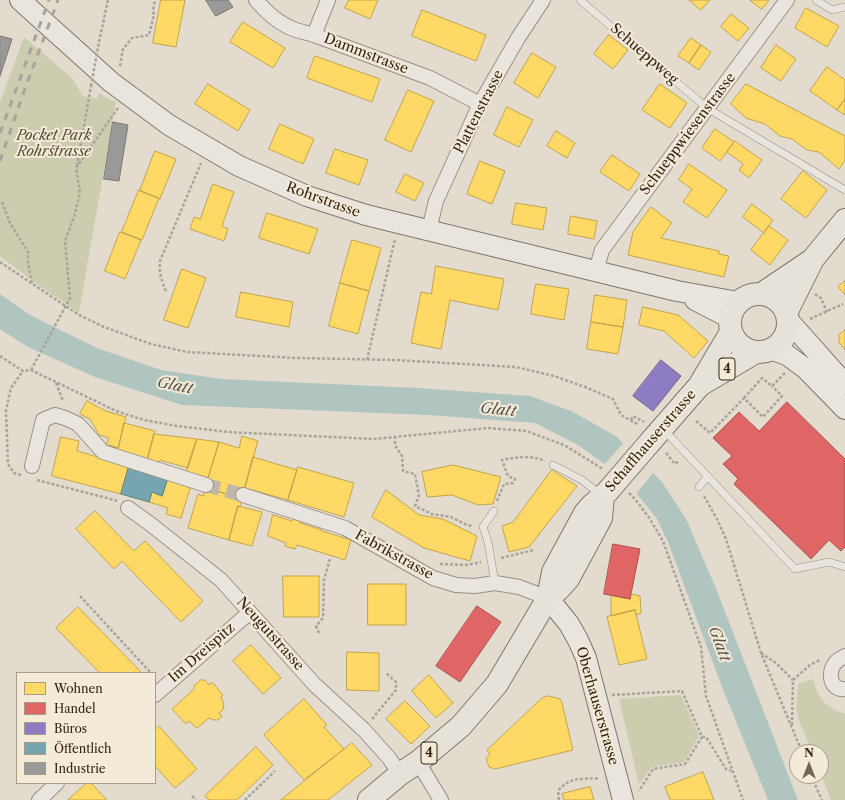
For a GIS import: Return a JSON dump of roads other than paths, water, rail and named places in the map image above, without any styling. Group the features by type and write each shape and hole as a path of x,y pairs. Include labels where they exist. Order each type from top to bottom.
{"main road":[{"name":"Rohrstrasse","path":"20,0 127,95 169,125 239,166 307,196 366,215 677,291 733,317"},
{"name":"Schaffhauserstrasse","path":"699,386 745,296 763,293 813,259 845,220"},
{"name":"Schaffhauserstrasse","path":"369,800 462,726 497,684 548,598 553,572 585,513 610,487 653,434 699,386 782,340 794,318 813,259"},
{"path":"763,293 777,300 794,318 845,384"},
{"path":"733,317 734,339 740,345 747,350 763,350 787,355 806,369 845,409"},
{"name":"Oberhauserstrasse","path":"548,598 569,624 586,658 630,797"}],"street":[{"name":"Dammstrasse","path":"256,0 266,11 295,30 314,35 430,78 480,104"},
{"path":"314,35 328,0"},
{"name":"Plattenstrasse","path":"429,230 436,201 480,104 518,38 543,0"},
{"name":"Schueppwiesenstrasse","path":"596,271 602,250 788,0"},
{"path":"28,471 43,420 55,415 78,424 103,452 206,485"},
{"name":"Fabrikstrasse","path":"243,495 345,528 433,578 456,585 474,586 495,583 519,587 548,598"},
{"name":"Neugutstrasse","path":"128,508 221,580 314,684 364,730 389,758 409,768 441,800"},
{"name":"Im Dreispitz","path":"156,693 250,612"},
{"path":"841,659 831,670 831,679 833,685 842,689 845,688"},
{"path":"39,800 56,784"}],"lane":[{"name":"Schueppweg","path":"580,0 707,108 845,190"},
{"path":"816,0 832,10 845,7"},
{"path":"653,434 708,476 795,569 829,562 845,567"},
{"path":"553,465 582,480 610,487"},
{"path":"699,487 708,476"},
{"path":"494,511 483,527 488,542 495,583"}],"water":[{"name":"Glatt","path":"0,294 30,315 97,348 161,370 221,379 419,388 530,396 571,411 616,436 662,482 686,519 715,586 789,777 789,784 792,784 798,800 768,800 722,687 668,542 657,519 637,494 606,465 578,445 535,423 429,415 182,405 95,377 28,347 0,329"}],"tunnel":[{"path":"206,485 243,495"}],"railway":[{"path":"0,133 49,0"},
{"path":"0,161 58,0"}],"park label":[{"name":"Pocket Park Rohrstrasse","path":"54,144"}]}
